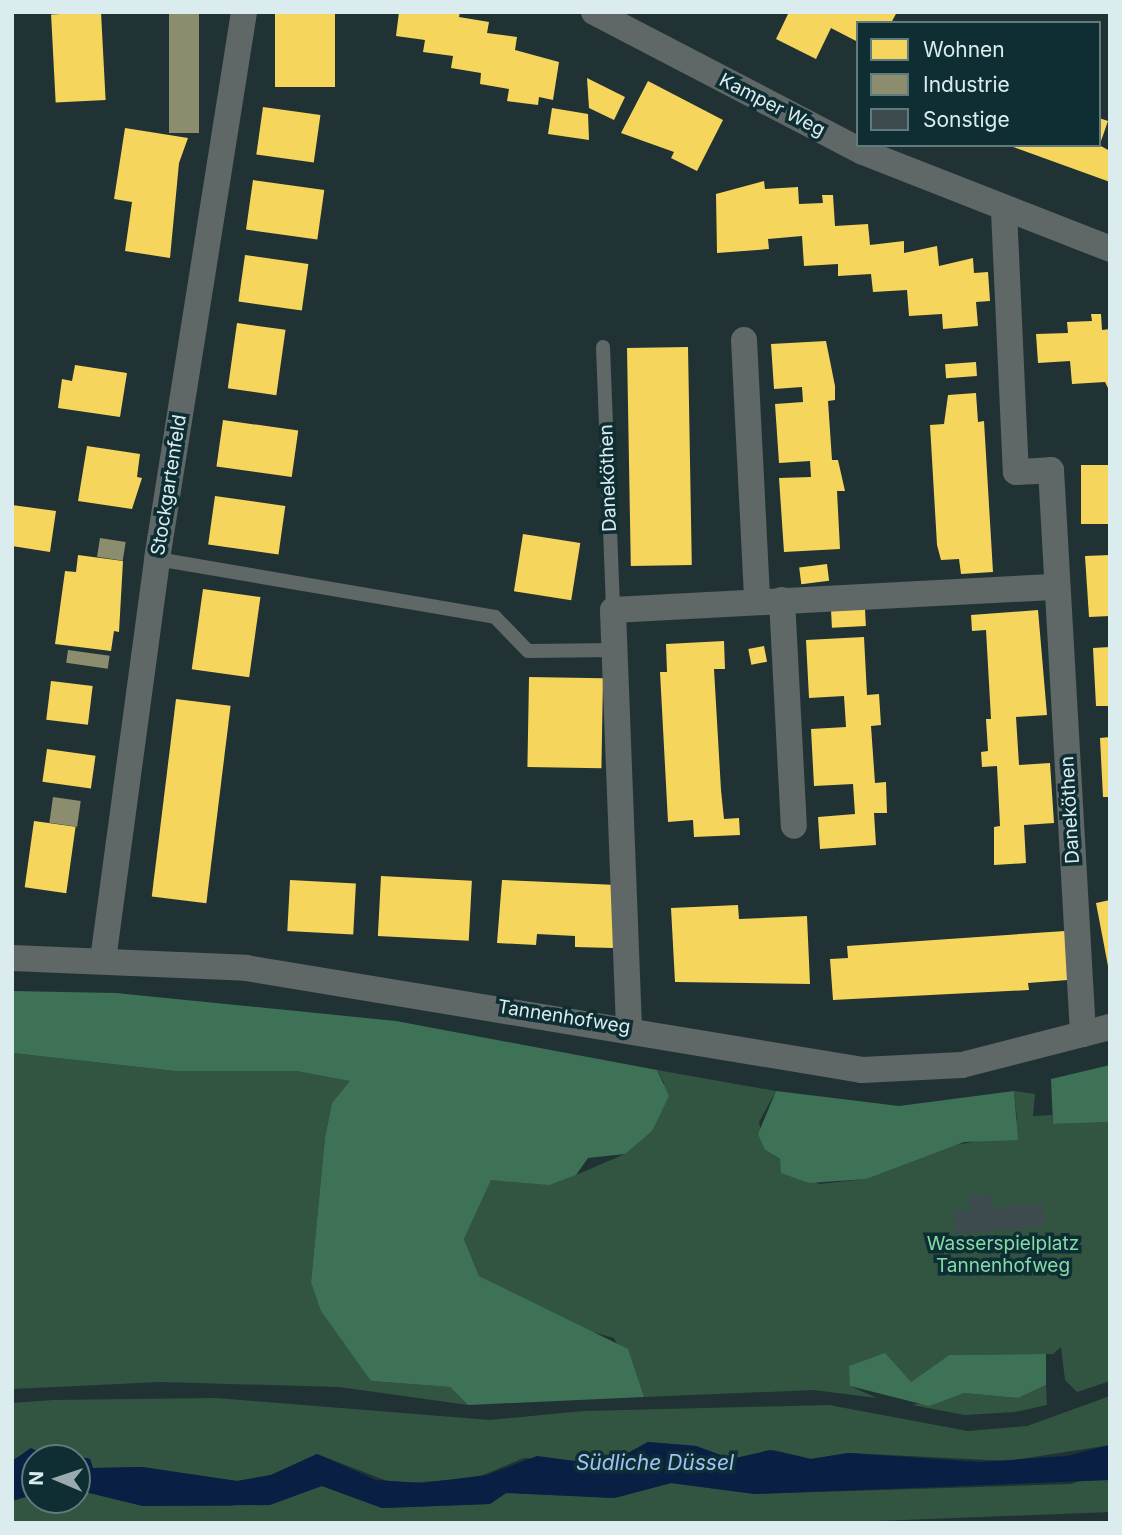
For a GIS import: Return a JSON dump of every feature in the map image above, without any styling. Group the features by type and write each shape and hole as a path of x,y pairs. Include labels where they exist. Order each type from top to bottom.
{"street":[{"name":"Stockgartenfeld","path":"103,960 157,559 244,12"},
{"name":"Kamper Weg","path":"594,12 863,152 1004,211 1110,249"},
{"name":"Daneköthen","path":"1004,211 1016,472 1052,470 1083,1034"},
{"path":"744,340 794,826"},
{"path":"613,610 1057,587"},
{"name":"Daneköthen","path":"613,610 629,1028"},
{"name":"Tannenhofweg","path":"12,958 246,968 629,1028 862,1070 915,1071 1110,1027"}],"lane":[{"name":"Daneköthen","path":"603,347 613,610"},
{"path":"157,559 495,617 528,651 615,650"}],"green space":[{"path":"12,991 116,993 396,1021 657,1070 669,1096 652,1131 625,1154 588,1158 576,1175 549,1185 491,1180 464,1239 479,1276 628,1349 644,1397 468,1405 450,1387 371,1381 321,1311 311,1282 325,1137 332,1103 350,1081 296,1071 175,1071 12,1053"},
{"path":"12,1053 175,1071 296,1071 351,1081 332,1103 325,1137 311,1282 371,1381 450,1387 468,1405 339,1387 161,1382 12,1389"},
{"path":"1110,1065 1110,1122 1053,1124 1051,1079"},
{"name":"Wasserspielplatz Tannenhofweg","path":"657,1070 776,1091 759,1122 765,1150 819,1184 865,1179 935,1148 979,1141 1017,1120 1014,1091 1035,1094 1033,1116 1052,1115 1053,1124 1110,1122 1110,1381 1077,1392 1065,1380 1061,1347 1053,1354 949,1355 911,1382 850,1366 850,1386 877,1398 814,1390 644,1397 614,1338 575,1327 479,1276 464,1239 491,1179 576,1175 625,1154 664,1083"},
{"path":"776,1091 899,1106 1014,1091 1018,1140 964,1142 866,1179 809,1183 781,1173 780,1159 765,1150 758,1134"},
{"path":"885,1353 911,1382 949,1355 1046,1354 1046,1385 1018,1398 964,1393 929,1406 850,1386 849,1366"},
{"path":"1046,1385 1047,1405 1015,1412 965,1415 912,1405 964,1393 1018,1398"},
{"path":"1110,1396 1110,1445 1008,1461 849,1453 811,1459 774,1450 732,1459 696,1446 648,1442 607,1465 524,1458 476,1478 395,1484 317,1454 271,1475 237,1481 142,1467 93,1468 91,1444 21,1444 21,1456 12,1460 12,1403 53,1400 216,1398 490,1420 584,1411 829,1405 968,1431 1027,1426"},
{"path":"1090,1477 1110,1480 1110,1512 828,1523 12,1523 12,1501 21,1498 21,1514 91,1514 91,1493 143,1506 231,1506 322,1486 382,1508 490,1504 506,1493 615,1498 671,1483 755,1494 1071,1484"}],"water":[{"name":"Südliche Düssel","path":"648,1442 696,1446 731,1459 770,1450 811,1459 848,1453 980,1462 1067,1456 1110,1445 1110,1480 755,1494 671,1483 614,1498 506,1493 490,1504 382,1508 322,1486 270,1505 143,1506 91,1493 91,1462 93,1468 142,1467 237,1481 271,1475 317,1454 376,1480 422,1483 487,1475 537,1456 606,1465"},
{"path":"21,1455 21,1498 12,1501 12,1461"}],"building: Wohnen":[{"path":"101,12 106,100 56,102 51,15"},
{"path":"275,12 335,12 335,87 275,87"},
{"path":"399,12 460,12 459,17 489,22 487,33 517,37 515,50 559,62 553,100 539,97 538,105 507,101 509,89 480,84 481,73 451,68 453,56 423,52 425,40 396,36"},
{"path":"789,12 897,12 892,21 856,21 856,41 831,28 816,59 776,39"},
{"path":"587,78 625,97 614,120 589,108"},
{"path":"648,81 723,120 697,171 671,158 674,152 621,133"},
{"path":"263,107 320,115 314,163 256,155"},
{"path":"552,108 588,114 589,140 548,134"},
{"path":"1101,119 1108,121 1101,141"},
{"path":"125,128 188,138 179,163 170,258 125,251 132,202 114,199"},
{"path":"1101,146 1110,151 1110,182 1014,147"},
{"path":"253,180 324,190 317,240 246,230"},
{"path":"764,181 765,189 798,187 799,204 823,203 822,195 833,195 835,226 868,224 870,245 904,241 904,253 937,246 939,266 973,258 974,273 988,272 990,301 976,302 978,326 943,329 942,314 909,316 907,290 873,292 871,274 838,276 838,264 804,266 802,236 768,239 769,249 717,253 716,194"},
{"path":"245,255 308,264 302,310 238,302"},
{"path":"1091,314 1101,314 1102,330 1110,329 1110,392 1105,382 1072,384 1070,361 1038,363 1036,334 1068,333 1067,322 1092,321"},
{"path":"237,323 286,330 276,395 228,388"},
{"path":"826,341 835,386 835,400 828,401 832,460 838,460 845,491 837,491 840,549 784,552 779,478 811,477 810,461 779,463 775,404 803,402 802,387 774,389 771,344"},
{"path":"688,347 692,565 631,566 627,348"},
{"path":"976,362 977,376 946,378 945,364"},
{"path":"75,365 127,373 120,417 58,408 62,379 72,381"},
{"path":"976,393 978,422 984,421 993,572 961,574 959,559 941,560 937,545 930,425 944,424 948,395"},
{"path":"223,420 298,431 292,477 216,467"},
{"path":"87,446 140,454 137,477 142,478 132,509 78,501"},
{"path":"1081,465 1110,465 1110,524 1081,524"},
{"path":"215,496 285,506 278,554 208,545"},
{"path":"12,505 56,511 50,552 12,546"},
{"path":"523,534 580,543 571,600 514,591"},
{"path":"78,555 123,561 119,632 114,631 111,651 55,644 65,571 76,572"},
{"path":"1110,555 1110,616 1089,617 1085,556"},
{"path":"827,564 829,581 801,584 799,567"},
{"path":"203,589 260,597 249,677 192,669"},
{"path":"865,609 866,626 832,628 831,611"},
{"path":"1038,610 1047,715 1016,717 1019,765 1050,763 1054,823 1024,825 1026,863 994,865 994,827 1000,826 997,766 982,767 981,752 988,751 986,719 991,719 986,630 972,631 971,615"},
{"path":"864,637 867,695 879,694 881,725 871,726 875,783 886,782 887,813 874,813 876,845 820,849 818,817 855,814 853,784 814,786 811,729 846,727 844,696 809,698 806,640"},
{"path":"724,641 725,669 714,669 721,790 724,819 739,818 740,835 694,837 693,820 668,822 660,672 667,672 666,644"},
{"path":"764,646 767,662 751,665 748,649"},
{"path":"1110,647 1110,706 1096,706 1093,648"},
{"path":"529,677 603,678 601,768 527,767"},
{"path":"51,681 93,686 88,725 46,720"},
{"path":"176,699 231,706 206,903 152,897"},
{"path":"1110,737 1110,797 1103,797 1100,738"},
{"path":"47,749 96,756 91,788 42,782"},
{"path":"34,821 76,827 66,893 25,887"},
{"path":"381,876 472,881 469,941 378,936"},
{"path":"290,880 356,883 353,934 287,931"},
{"path":"502,880 617,885 613,948 575,947 575,936 537,934 536,945 497,943"},
{"path":"1110,900 1110,966 1108,966 1096,903"},
{"path":"738,905 739,919 807,916 810,984 675,982 671,908"},
{"path":"1065,931 1068,980 1028,983 1029,990 833,1000 830,959 848,958 847,946"}],"building: Industrie":[{"path":"169,12 199,12 199,133 169,133"},
{"path":"100,538 126,542 123,561 97,557"},
{"path":"68,650 110,656 108,669 66,663"},
{"path":"53,797 81,801 77,827 49,823"}],"building: Sonstige":[{"path":"991,1194 993,1208 1043,1203 1045,1227 956,1234 953,1211 971,1210 969,1196"}]}
